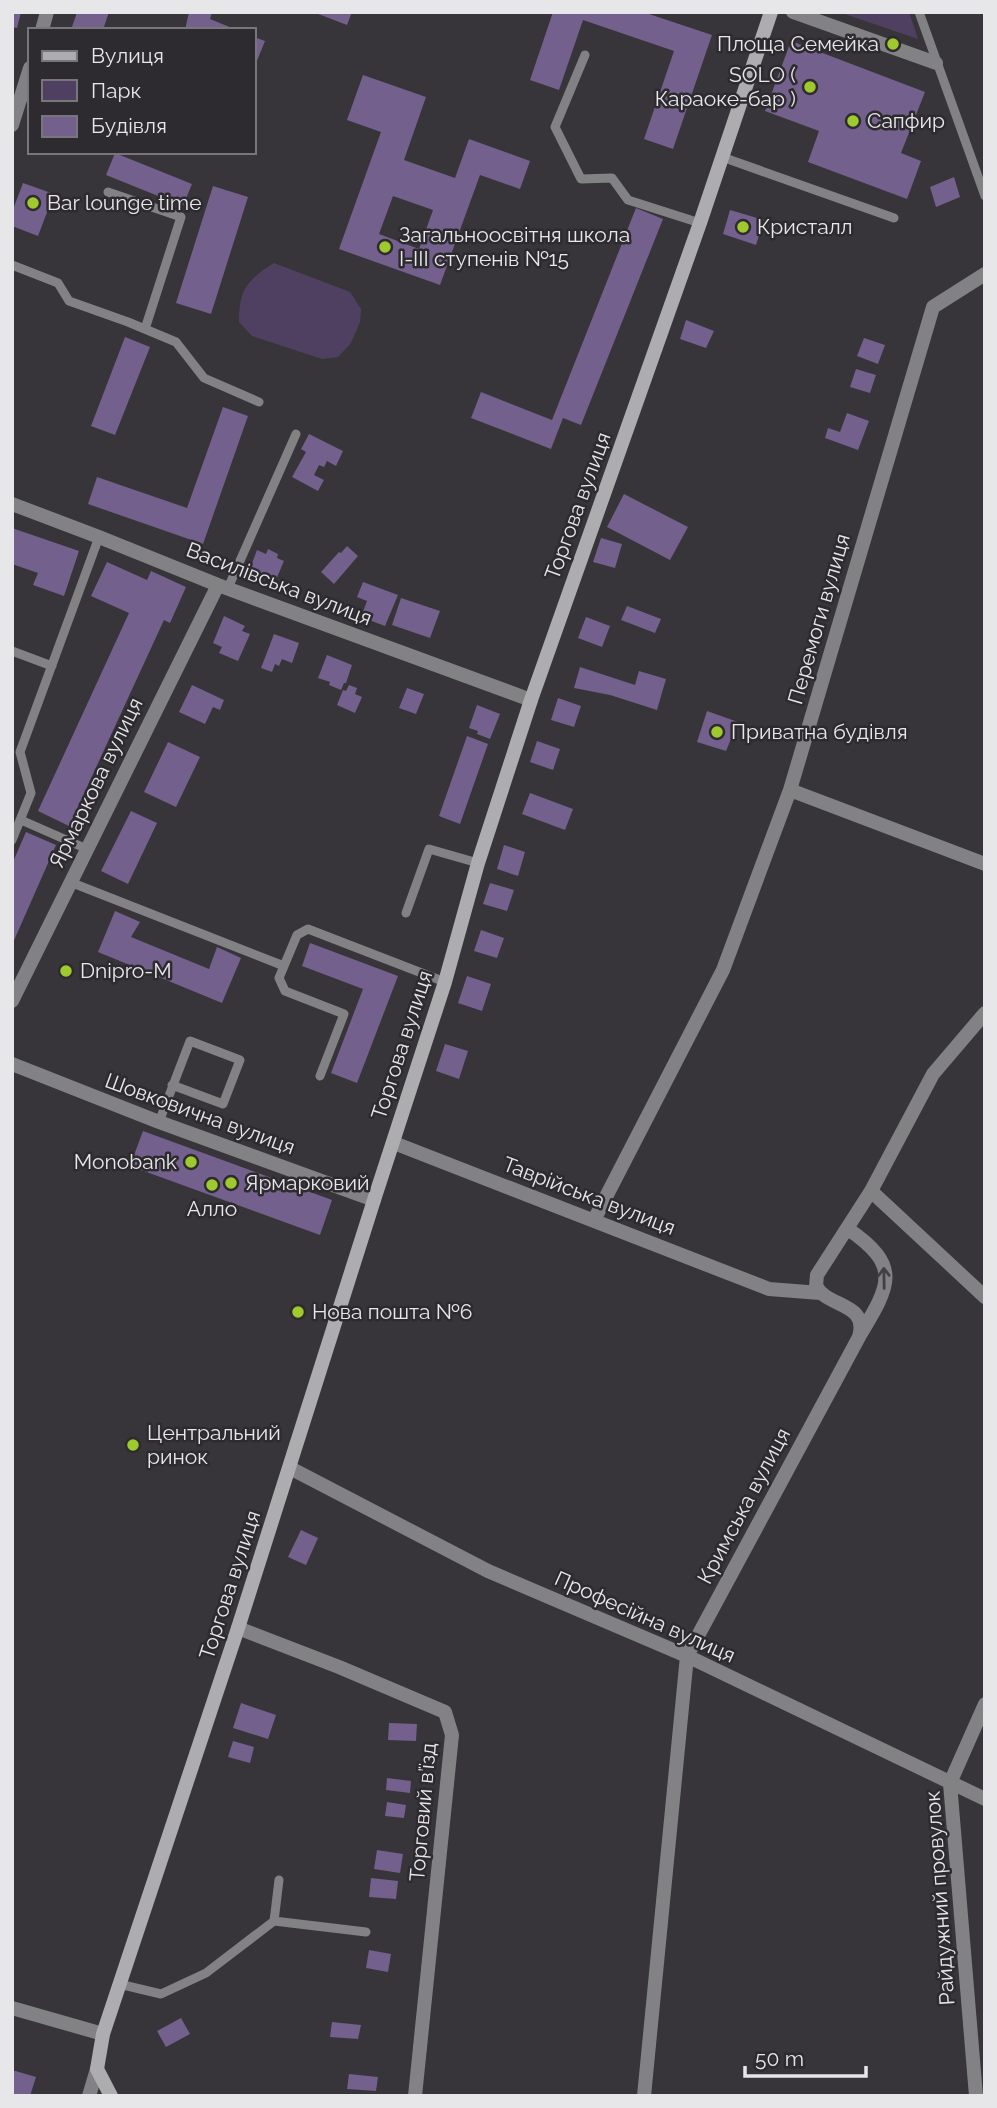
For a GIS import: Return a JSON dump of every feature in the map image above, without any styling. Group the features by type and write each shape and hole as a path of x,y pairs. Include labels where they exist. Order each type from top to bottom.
{"street":[{"name":"Торгова вулиця","path":"89,2096 103,2034 239,1628 373,1200 445,982 478,863 531,700 700,223 771,12"},
{"path":"793,12 936,63"},
{"path":"12,125 28,74"},
{"name":"Перемоги вулиця","path":"594,1220 723,970 790,790 933,307 985,274"},
{"name":"Василівська вулиця","path":"12,504 223,587 531,700"},
{"name":"Ярмаркова вулиця","path":"12,1001 70,882 223,587"},
{"path":"790,790 985,864"},
{"path":"769,1289 798,1282 821,1267 871,1191 933,1074 985,1013"},
{"name":"Шовковична вулиця","path":"12,1064 159,1122 373,1200"},
{"name":"Таврійська вулиця","path":"394,1143 769,1289 820,1293"},
{"path":"871,1191 985,1297"},
{"name":"Кримська вулиця","path":"644,2096 687,1656 882,1297 886,1276 884,1265 865,1241 848,1229"},
{"path":"821,1267 816,1286 820,1293 854,1312 860,1322 859,1337"},
{"name":"Професійна вулиця","path":"290,1468 488,1571 687,1656 985,1799"},
{"name":"Торговий в’їзд","path":"239,1628 445,1712 452,1735 415,2096"},
{"name":"Райдужний провулок","path":"976,2096 950,1783 985,1704"},
{"path":"12,2008 103,2034"},
{"path":"97,2069 111,2096"}],"lane":[{"path":"919,12 985,196"},
{"path":"585,55 555,127 581,179 612,178 628,200 700,223"},
{"path":"722,157 894,218"},
{"path":"108,192 181,217 145,329"},
{"path":"12,265 58,283 69,301 176,342 204,378 259,402"},
{"path":"223,587 296,434"},
{"path":"12,840 31,793 20,752 99,537"},
{"path":"12,651 52,666"},
{"path":"21,820 87,849"},
{"path":"406,913 429,849 478,863"},
{"path":"70,882 284,966"},
{"path":"320,1076 344,1014 285,991 279,978 298,934 308,929 445,982"},
{"path":"159,1122 172,1085 190,1041 240,1060 223,1104 172,1085"},
{"path":"274,1921 279,1880"},
{"path":"119,1984 161,1994 206,1973 274,1921 366,1932"}],"green space":[{"path":"839,12 909,12 918,39"},
{"path":"274,263 350,292 361,309 360,322 351,343 338,357 322,359 252,336 239,322 246,287"}],"building":[{"path":"12,12 21,12 17,28 12,27"},
{"path":"77,12 109,12 104,28 72,28"},
{"path":"189,12 212,12 210,19 232,28 185,28"},
{"path":"313,12 352,12 347,25"},
{"path":"553,12 643,12 712,35 673,149 644,139 674,51 583,20 559,90 530,80"},
{"path":"256,38 265,41 256,63"},
{"name":"Сапфир","path":"791,41 925,92 901,153 921,161 907,199 808,162 819,131 765,111"},
{"path":"363,75 426,97 404,160 455,178 469,139 530,161 520,189 480,175 440,285 339,249 381,132 347,120","holes":["393,196 433,210 419,249 379,234"]},
{"path":"115,154 117,154 192,184 183,206 106,175"},
{"path":"954,177 960,197 936,207 930,187"},
{"name":"Bar lounge time","path":"23,183 54,194 38,236 12,226 12,212"},
{"path":"213,186 248,197 211,314 176,303"},
{"path":"636,208 663,219 581,425 563,418 551,449 471,418 481,392 552,420"},
{"name":"Кристалл","path":"730,210 764,220 756,245 723,234"},
{"path":"686,320 714,331 706,348 680,339"},
{"path":"125,337 150,347 115,435 91,426"},
{"path":"864,338 885,345 878,364 857,356"},
{"path":"856,369 876,375 870,393 850,387"},
{"path":"223,407 248,416 203,544 88,504 97,477 187,508"},
{"path":"847,413 869,421 858,450 825,438 828,428 840,432"},
{"path":"309,434 343,451 336,466 327,461 324,467 319,465 314,475 324,480 318,491 292,477 306,452 301,449"},
{"path":"624,494 688,527 670,560 607,527"},
{"path":"12,528 79,551 64,596 33,585 38,573 12,564"},
{"path":"601,538 622,544 615,568 593,562"},
{"path":"347,546 358,556 334,584 321,572"},
{"path":"268,549 284,561 275,582 249,571 257,550 266,554"},
{"path":"107,562 147,580 151,571 186,587 170,623 164,620 69,826 38,811 129,613 91,596"},
{"path":"363,582 398,595 385,626 361,617 367,601 357,597"},
{"path":"401,598 440,611 430,638 392,625"},
{"path":"627,606 661,619 655,633 621,620"},
{"path":"224,616 245,626 242,631 250,634 238,661 219,653 222,647 213,643"},
{"path":"586,617 610,626 602,647 578,638"},
{"path":"274,634 299,643 292,663 282,659 279,666 275,664 272,672 261,668"},
{"path":"327,655 352,665 341,690 318,678"},
{"path":"580,667 635,685 639,671 666,679 657,710 610,695 574,688"},
{"path":"192,685 224,700 220,710 213,707 205,724 179,712"},
{"path":"349,685 357,688 355,694 362,697 355,713 337,705 343,690 346,691"},
{"path":"407,688 424,694 416,714 399,708"},
{"path":"558,698 581,706 574,727 551,720"},
{"path":"477,705 500,714 490,739 469,728"},
{"name":"Приватна будівля","path":"707,711 738,722 726,751 697,742"},
{"path":"467,736 488,744 460,824 439,816"},
{"path":"537,741 560,749 553,770 530,762"},
{"path":"168,742 200,757 176,807 144,792"},
{"path":"530,793 573,809 565,830 522,814"},
{"path":"131,811 157,823 128,884 101,871"},
{"path":"26,832 56,845 12,945 12,864"},
{"path":"504,845 525,852 518,876 497,869"},
{"path":"490,883 514,890 507,911 483,904"},
{"path":"115,911 140,922 131,937 209,969 217,947 241,958 222,1003 98,952"},
{"path":"481,930 504,938 497,958 474,951"},
{"path":"310,943 398,976 357,1083 331,1073 363,989 302,966"},
{"path":"467,976 491,984 482,1011 458,1003"},
{"path":"445,1044 468,1051 459,1079 436,1071"},
{"name":"Ярмарковий","path":"143,1131 332,1200 320,1235 130,1166"},
{"path":"301,1530 318,1538 306,1565 288,1557"},
{"path":"241,1703 276,1715 268,1739 233,1728"},
{"path":"389,1723 417,1724 416,1741 388,1740"},
{"path":"233,1741 254,1747 250,1763 228,1757"},
{"path":"387,1778 411,1781 410,1793 386,1790"},
{"path":"387,1802 406,1805 404,1818 385,1816"},
{"path":"377,1850 403,1854 400,1873 374,1869"},
{"path":"371,1878 398,1881 396,1899 369,1897"},
{"path":"369,1950 391,1954 388,1972 366,1968"},
{"path":"181,2018 190,2034 166,2047 157,2031"},
{"path":"332,2022 361,2025 358,2039 330,2037"},
{"path":"12,2070 36,2077 30,2096 12,2096"},
{"path":"349,2074 378,2077 376,2091 347,2089"}],"place":[{"name":"Площа Семейка","path":"893,44"},
{"name":"SOLO ( Караоке-бар )","path":"810,87"},
{"name":"Сапфир","path":"853,121"},
{"name":"Bar lounge time","path":"33,203"},
{"name":"Кристалл","path":"743,227"},
{"name":"Загальноосвітня школа І-ІІІ ступенів №15","path":"385,247"},
{"name":"Приватна будівля","path":"717,732"},
{"name":"Dnipro-M","path":"66,971"},
{"name":"Monobank","path":"191,1162"},
{"name":"Ярмарковий","path":"231,1183"},
{"name":"Алло","path":"212,1185"},
{"name":"Нова пошта №6","path":"298,1312"},
{"name":"Центральний ринок","path":"133,1445"}]}
